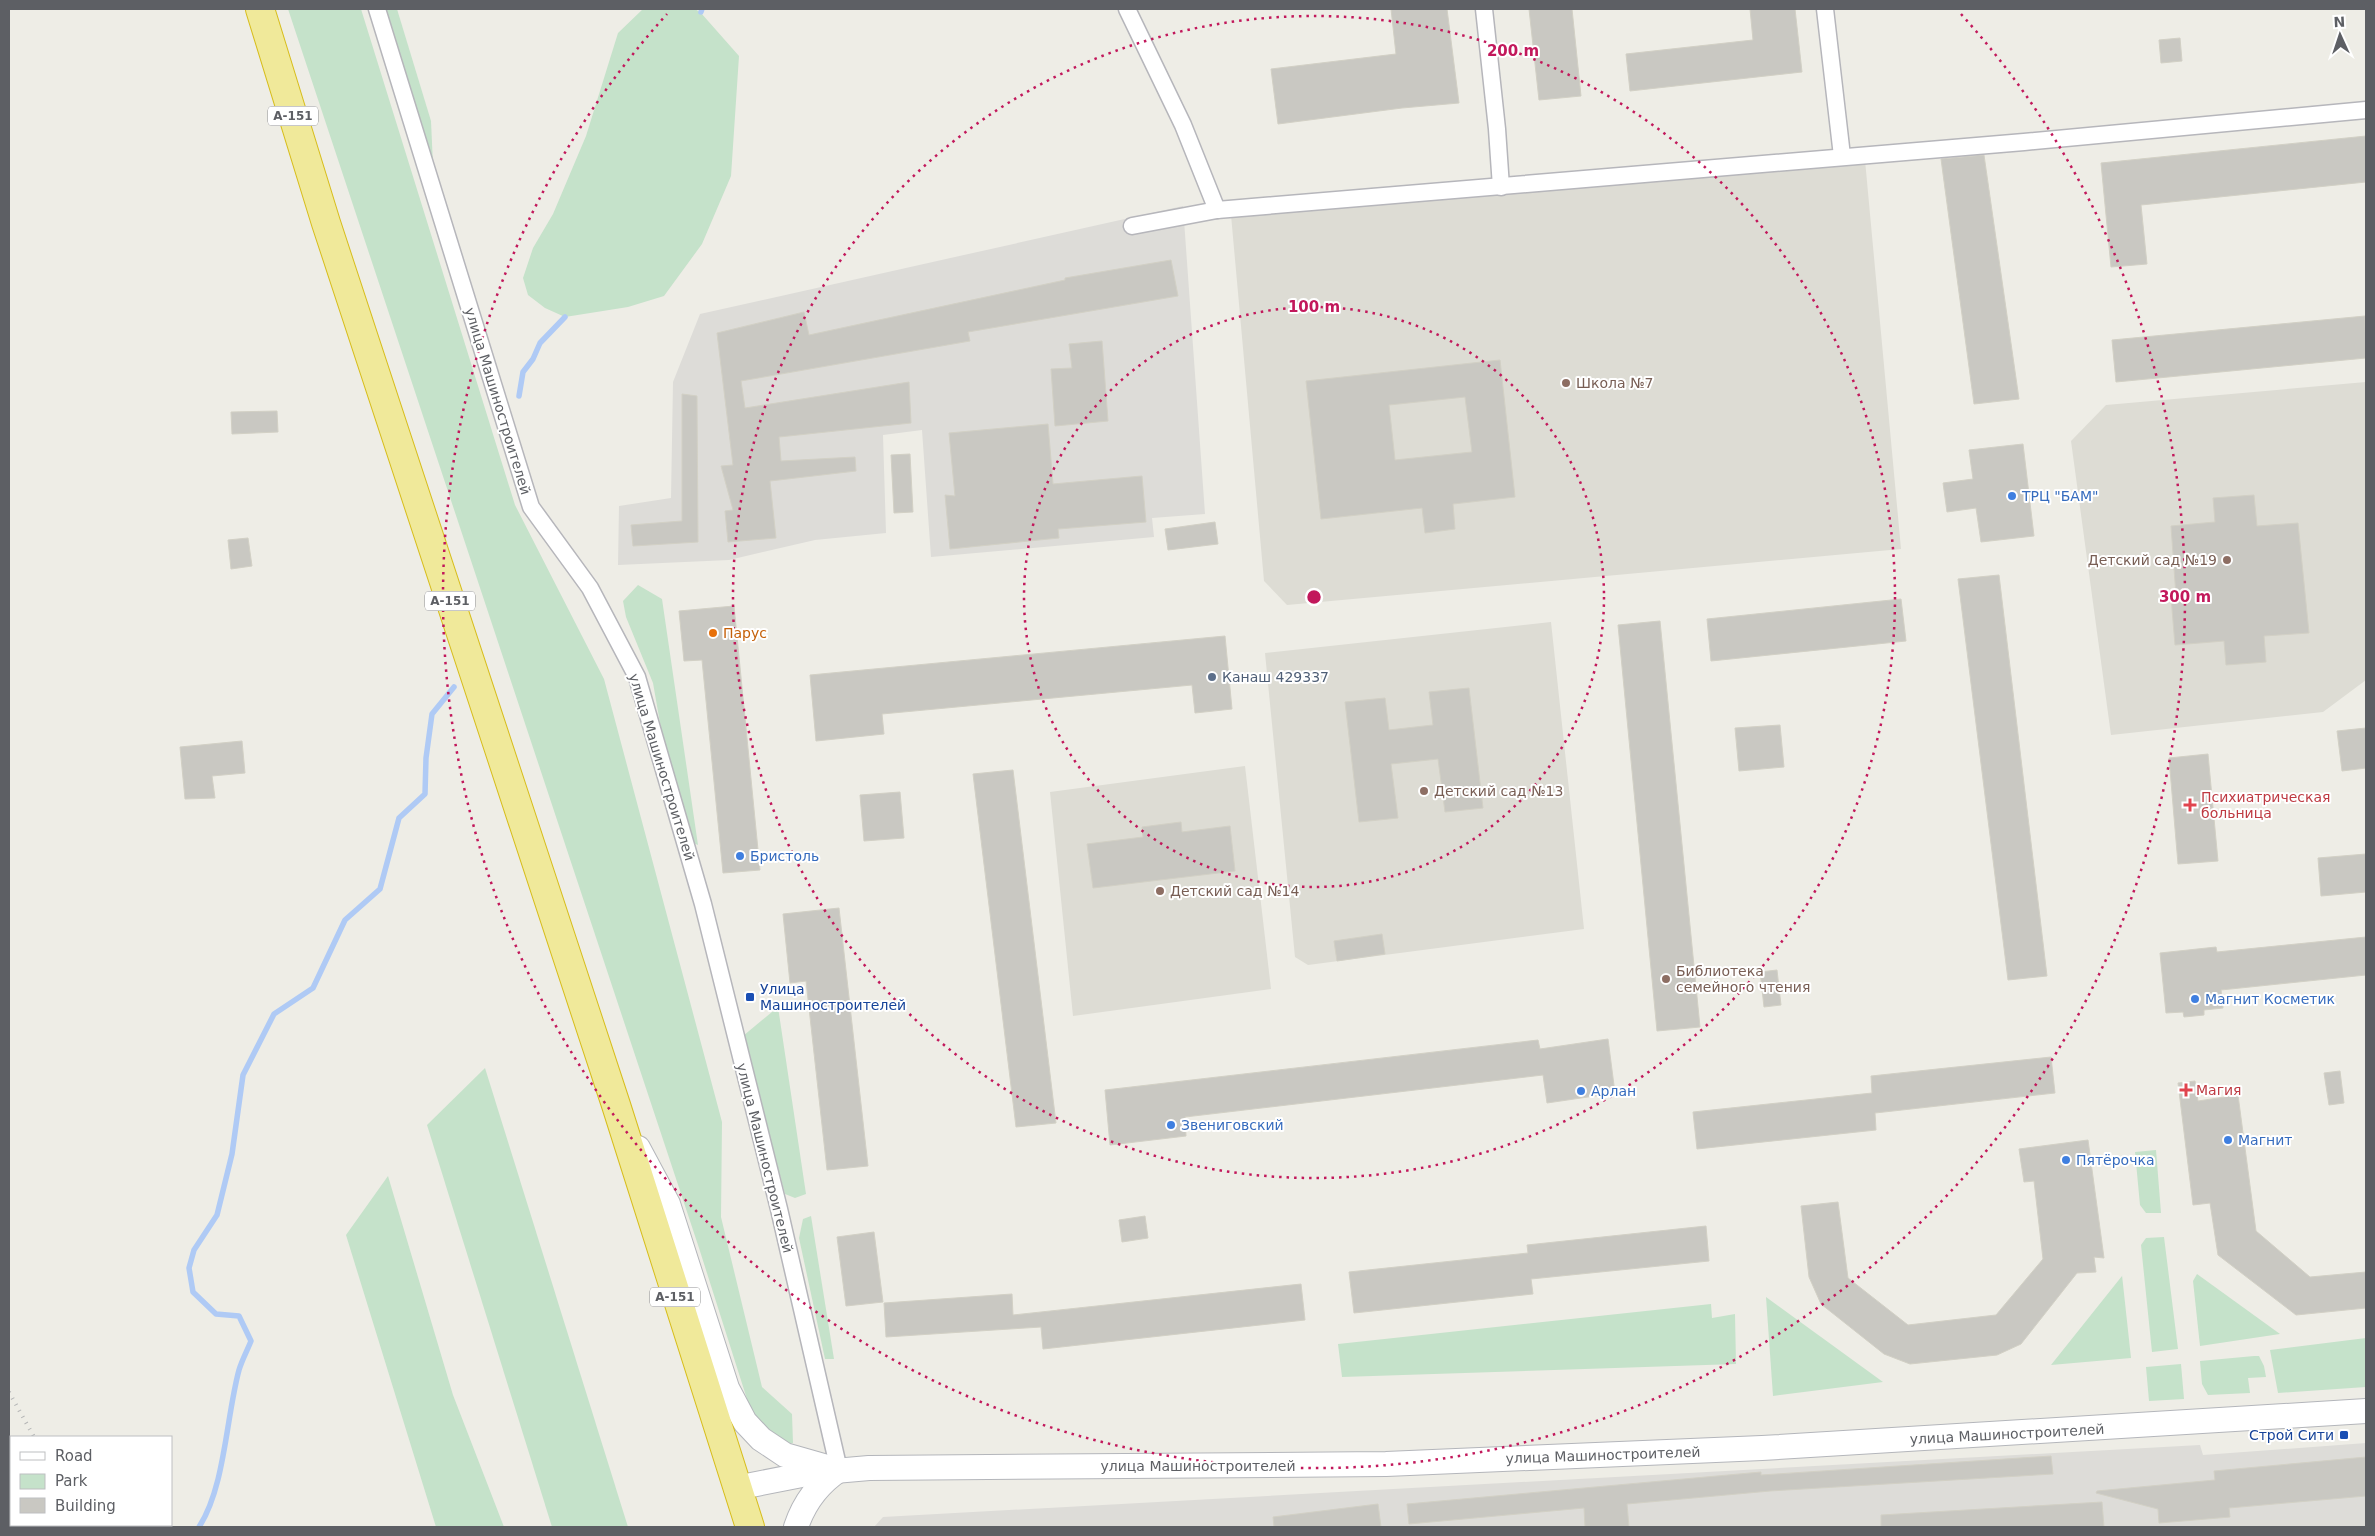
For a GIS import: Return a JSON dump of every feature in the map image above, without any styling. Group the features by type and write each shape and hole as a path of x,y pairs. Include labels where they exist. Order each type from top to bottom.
{"highway":[{"name":"А-151","path":"260,9 332,241 616,1105 736,1488 750,1527"}],"main road":[{"path":"616,1105 668,1204 727,1388 744,1422 761,1439 785,1455 839,1470"},
{"name":"улица Машиностроителей","path":"736,1488 812,1473 839,1470 1396,1464 1762,1448 2366,1411"},
{"path":"796,1527 815,1490 826,1478 839,1470"}],"street":[{"name":"улица Машиностроителей","path":"377,9 531,506 590,588 637,677 703,904 779,1209 839,1470"},
{"path":"1127,9 1183,124 1218,210"},
{"path":"1484,9 1498,129 1501,187"},
{"path":"1825,9 1842,156"},
{"path":"1132,226 1218,210 1501,187 2366,110"}],"shaded area":[{"name":"Школа №7","path":"1865,160 1901,549 1287,605 1264,581 1231,215"},
{"path":"1183,206 1205,514 1152,518 1154,537 931,557 922,430 883,435 886,533 815,540 729,560 618,565 619,506 671,498 673,382 700,314"},
{"name":"Детский сад №19","path":"2366,382 2366,680 2323,712 2111,735 2071,441 2106,405"},
{"name":"Детский сад №13","path":"1551,622 1584,929 1308,965 1295,957 1265,653"},
{"name":"Детский сад №14","path":"1245,766 1271,989 1073,1016 1050,792"},
{"path":"2366,1443 2366,1527 874,1527 883,1517 2200,1445 2203,1455"}],"green space":[{"path":"288,9 361,9 515,505 604,679 722,1122 721,1217 762,1387 792,1414 793,1443 786,1444 753,1418 699,1248"},
{"path":"384,9 397,9 431,121 433,165"},
{"path":"643,9 695,9 701,13 739,56 731,176 702,244 664,296 628,307 565,317 545,308 528,295 523,278 533,248 553,214 586,136 618,33"},
{"path":"638,585 662,599 698,845 691,842 663,740 653,683 626,617 623,601"},
{"path":"778,1007 806,1194 795,1198 785,1194 743,1036"},
{"path":"485,1068 628,1527 552,1527 427,1125"},
{"path":"2156,1150 2161,1213 2146,1213 2140,1205 2135,1152"},
{"path":"388,1176 453,1395 504,1527 436,1527 346,1235"},
{"path":"811,1216 834,1359 825,1359 799,1238 803,1219"},
{"path":"2164,1237 2178,1349 2152,1352 2141,1245 2146,1238"},
{"path":"2197,1274 2280,1334 2200,1346 2193,1281"},
{"path":"2122,1276 2131,1358 2051,1365"},
{"path":"1766,1297 1883,1382 1773,1396"},
{"path":"1711,1304 1712,1318 1735,1314 1736,1364 1342,1377 1338,1344"},
{"path":"2366,1338 2366,1387 2278,1393 2270,1350"},
{"path":"2259,1356 2264,1366 2266,1377 2248,1378 2250,1393 2208,1395 2202,1384 2200,1361"},
{"path":"2181,1364 2184,1399 2149,1401 2146,1367"}],"building":[{"path":"1391,9 1447,9 1459,103 1402,108 1278,124 1271,69 1396,54"},
{"path":"1529,9 1572,9 1581,96 1539,100"},
{"path":"1750,9 1795,9 1802,72 1630,91 1626,54 1753,40"},
{"path":"2180,38 2182,61 2161,63 2159,40"},
{"path":"2366,136 2366,182 2141,205 2147,264 2111,267 2101,163"},
{"path":"1984,155 2019,399 1974,404 1941,159"},
{"path":"1171,260 1178,296 968,332 970,341 741,381 745,408 909,382 911,423 779,437 781,461 855,457 856,471 770,481 776,538 728,542 725,511 733,510 721,466 733,465 717,333 804,312 809,335 1065,280 1065,278"},
{"path":"2365,316 2366,358 2116,382 2112,340"},
{"path":"1102,341 1108,421 1055,426 1051,369 1072,368 1069,344"},
{"path":"1500,360 1515,497 1453,504 1455,529 1425,533 1422,508 1321,519 1306,381","holes":["1465,397 1472,452 1395,460 1389,405"]},
{"path":"682,394 697,396 698,542 633,546 631,525 682,521"},
{"path":"277,411 278,432 232,434 231,412"},
{"path":"1048,424 1053,484 1142,476 1146,522 1058,529 1059,538 950,549 945,495 955,496 949,433"},
{"path":"2023,444 2034,536 1981,542 1976,508 1947,512 1943,483 1973,479 1969,450"},
{"path":"910,454 913,512 894,513 891,455"},
{"path":"2254,495 2257,526 2298,523 2309,633 2264,636 2266,662 2226,665 2224,641 2175,645 2171,597 2176,596 2171,526 2215,522 2213,498"},
{"path":"1215,522 1218,544 1168,550 1165,529"},
{"path":"248,538 252,566 231,569 228,540"},
{"path":"1999,575 2047,976 2008,980 1958,579"},
{"path":"1901,599 1906,641 1711,661 1707,619"},
{"path":"734,606 760,870 723,873 702,660 684,661 679,611"},
{"path":"1660,621 1700,1027 1657,1031 1618,625"},
{"path":"1225,636 1232,709 1195,713 1192,685 882,714 884,734 816,741 810,675"},
{"path":"1469,688 1483,808 1445,812 1438,759 1391,764 1398,818 1359,822 1345,702 1385,698 1389,730 1433,725 1429,692"},
{"path":"1780,725 1784,767 1739,771 1735,728"},
{"path":"2366,728 2366,768 2342,771 2337,731"},
{"path":"242,741 245,773 212,776 215,798 185,799 180,747"},
{"path":"2208,754 2218,861 2178,864 2169,758"},
{"path":"1013,770 1056,1123 1016,1127 973,774"},
{"path":"900,792 904,838 864,841 860,795"},
{"path":"1181,822 1182,832 1230,826 1235,871 1093,888 1087,844 1143,837 1142,827"},
{"path":"2366,854 2366,892 2321,896 2318,858"},
{"path":"839,908 868,1166 827,1170 806,981 790,983 783,914"},
{"path":"1382,934 1385,954 1337,961 1334,941"},
{"path":"2366,937 2366,975 2221,990 2223,1008 2204,1010 2204,1015 2184,1017 2183,1012 2166,1013 2160,953 2216,947 2217,952"},
{"path":"1777,970 1781,1005 1764,1007 1760,972"},
{"path":"1608,1039 1615,1093 1547,1103 1543,1075 1185,1117 1186,1136 1110,1145 1105,1090 1538,1040 1540,1049"},
{"path":"2051,1057 2055,1093 1875,1113 1876,1130 1697,1149 1693,1112 1872,1093 1871,1076"},
{"path":"2340,1071 2344,1103 2329,1105 2324,1073"},
{"path":"2195,1081 2198,1101 2238,1095 2256,1231 2310,1277 2366,1272 2366,1308 2296,1315 2218,1255 2210,1203 2193,1205 2178,1083"},
{"path":"2088,1140 2104,1258 2094,1257 2096,1272 2077,1273 2021,1344 1997,1355 1910,1364 1884,1354 1821,1304 1809,1277 1801,1206 1838,1202 1848,1278 1908,1325 1996,1315 2043,1259 2034,1181 2024,1182 2019,1149"},
{"path":"1145,1216 1148,1238 1122,1242 1119,1220"},
{"path":"1706,1226 1709,1261 1531,1279 1533,1294 1354,1313 1349,1272 1528,1253 1527,1245"},
{"path":"874,1232 883,1302 846,1306 837,1237"},
{"path":"1301,1284 1305,1320 1043,1349 1041,1327 886,1337 884,1303 1012,1294 1013,1315"},
{"path":"2051,1456 2053,1474 1770,1491 1627,1504 1629,1527 1585,1527 1584,1508 1409,1524 1407,1504 1761,1472 1761,1475"},
{"path":"2366,1457 2366,1496 2229,1508 2230,1517 2159,1523 2158,1509 2096,1493 2097,1491 2215,1480 2214,1471"},
{"path":"2102,1502 2104,1527 1881,1527 1881,1515"},
{"path":"1378,1504 1381,1527 1274,1527 1273,1517"}],"waterway":[{"path":"519,396 523,372 533,359 540,343 565,317"},
{"path":"199,1527 208,1511 220,1472 239,1370 251,1341 239,1316 216,1314 193,1292 189,1268 194,1250 217,1215 232,1154 243,1075 274,1014 313,988 345,920 380,889 399,818 425,794 426,758 432,714 454,687"}],"railway":[{"path":"9,1392 33,1436"}],"place":[{"name":"Школа №7","path":"1566,383"},
{"name":"ТРЦ \"БАМ\"","path":"2012,496"},
{"name":"Детский сад №19","path":"2227,560"},
{"name":"Парус","path":"713,633"},
{"name":"Канаш 429337","path":"1212,677"},
{"name":"Детский сад №13","path":"1424,791"},
{"name":"Психиатрическая больница","path":"2190,805"},
{"name":"Бристоль","path":"740,856"},
{"name":"Детский сад №14","path":"1160,891"},
{"name":"Библиотека семейного чтения","path":"1666,979"},
{"name":"Улица Машиностроителей","path":"750,997"},
{"name":"Магнит Косметик","path":"2195,999"},
{"name":"Магия","path":"2186,1090"},
{"name":"Арлан","path":"1581,1091"},
{"name":"Звениговский","path":"1171,1125"},
{"name":"Магнит","path":"2228,1140"},
{"name":"Пятёрочка","path":"2066,1160"},
{"name":"Строй Сити","path":"2344,1435"}]}
